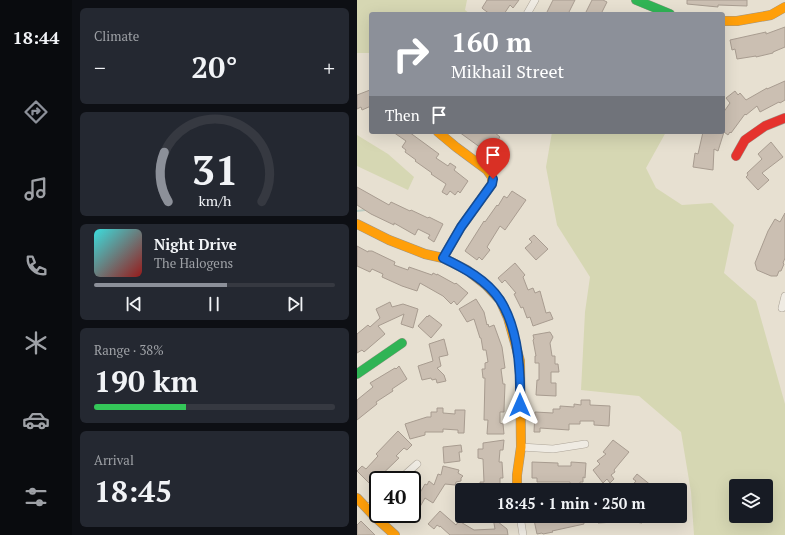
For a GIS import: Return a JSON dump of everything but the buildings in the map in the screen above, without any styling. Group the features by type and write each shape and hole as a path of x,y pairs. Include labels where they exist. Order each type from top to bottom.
{"street":[{"path":"528,12 535,0"},
{"path":"636,0 665,12"},
{"path":"725,21 737,21 771,15 785,7"},
{"path":"736,156 745,140 765,126 785,118"},
{"path":"440,134 457,149 485,167 491,173 493,179 492,184 461,227 443,258"},
{"path":"357,224 389,240 425,254 443,258 467,270 486,285 500,300 508,318 520,361 521,448 517,483"},
{"path":"782,308 785,296"},
{"path":"357,374 402,343"},
{"path":"521,448 553,448 585,444"},
{"path":"409,471 417,464"},
{"path":"357,498 395,535"},
{"path":"521,523 523,535"}],"green space":[{"path":"357,0 467,0 465,10 468,12 369,12 369,53 357,53"},
{"path":"552,134 665,134 646,168 656,188 682,205 712,203 734,225 724,273 756,301 785,404 785,535 694,535 691,492 681,432 639,396 581,390 585,312 590,277 557,225 546,167"},
{"path":"357,135 388,154 414,177 408,190 357,166"}],"waterway":[{"path":"357,211 365,210"}],"traffic: fast":[{"path":"636,0 665,12"},
{"path":"357,374 402,343"}],"traffic: slow":[{"path":"725,21 737,21 771,15 785,7"},
{"path":"440,134 487,170 492,177 492,184 461,227 443,258"},
{"path":"357,224 389,240 425,254 443,258 467,270 486,285 500,300 508,318 520,361 521,447 517,483"},
{"path":"357,498 395,535"}],"traffic: jam":[{"path":"736,156 745,140 765,126 785,118"}],"route":[{"path":"493,179 492,184 461,227 443,258 467,270 486,285 500,300 512,329 520,361 520,405"}]}
